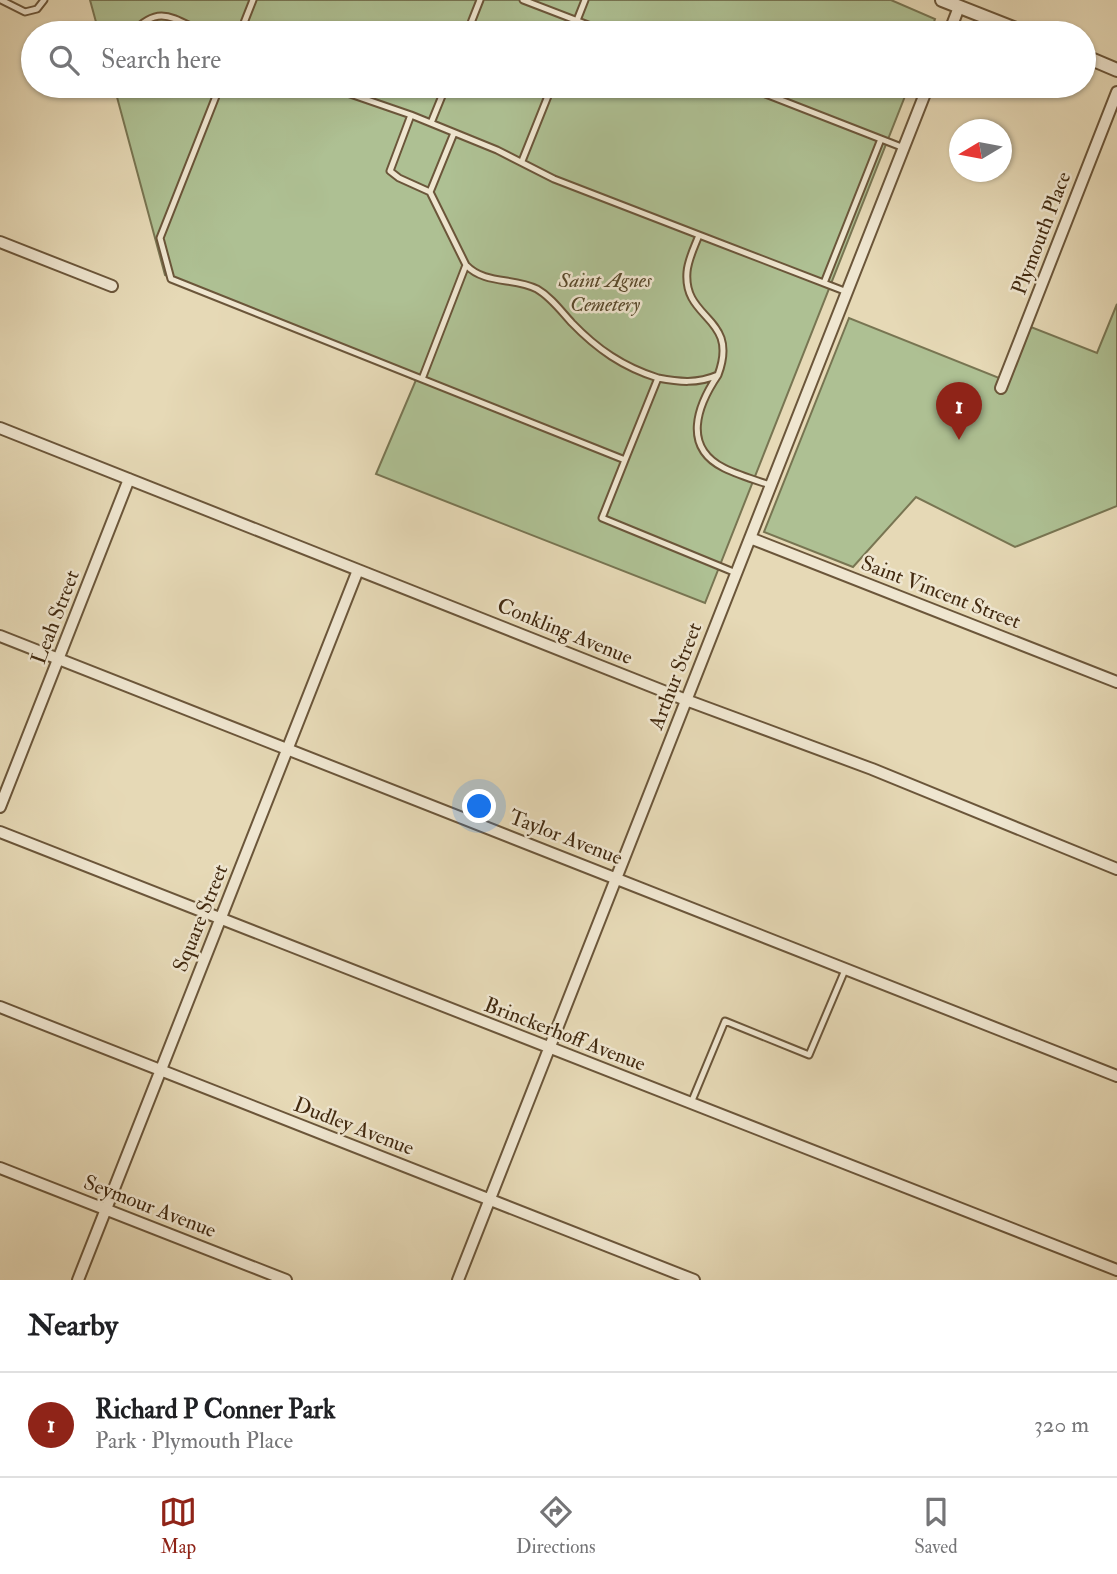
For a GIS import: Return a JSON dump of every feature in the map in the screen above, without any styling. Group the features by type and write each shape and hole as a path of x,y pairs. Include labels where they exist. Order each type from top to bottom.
{"street":[{"path":"942,0 960,3 1000,21"},
{"path":"953,21 960,3"},
{"path":"1096,61 1117,70"},
{"name":"Plymouth Place","path":"1001,388 1117,92"},
{"name":"Arthur Street","path":"458,1280 923,98"},
{"path":"0,242 112,286"},
{"name":"Conkling Avenue","path":"0,428 686,700 872,769 1117,869"},
{"name":"Leah Street","path":"0,807 129,479"},
{"name":"Saint Vincent Street","path":"750,538 1117,682"},
{"name":"Square Street","path":"78,1280 358,570"},
{"name":"Taylor Avenue","path":"0,636 1117,1076"},
{"name":"Brinckerhoff Avenue","path":"0,832 1117,1270"},
{"name":"Dudley Avenue","path":"0,1007 694,1280"},
{"name":"Seymour Avenue","path":"0,1168 286,1280"}],"lane":[{"path":"1,0 25,12 37,9 44,0"},
{"path":"245,21 253,0"},
{"path":"472,21 480,0"},
{"path":"523,0 577,21 585,0"},
{"path":"143,21 157,15 177,21"},
{"path":"215,98 160,238 171,279 625,460"},
{"path":"362,98 454,132 554,178 848,292"},
{"path":"431,123 441,98"},
{"path":"522,161 547,98"},
{"path":"776,98 904,148"},
{"path":"411,115 390,172 430,192 472,272 537,289 613,359 658,378 693,382 718,375"},
{"path":"430,192 454,132"},
{"path":"824,283 881,139"},
{"path":"699,235 687,269 687,282 695,303 720,332 724,343 724,359 697,414 698,435 704,453 722,467 771,486"},
{"path":"422,379 466,265"},
{"path":"658,378 602,518 737,573"},
{"path":"691,1103 725,1021 809,1055 845,969"}],"green space":[{"path":"90,0 891,0 935,19 934,21 96,21"},
{"name":"Saint Agnes Cemetery","path":"117,98 904,98 705,603 376,474 416,380 165,275"},
{"path":"1117,304 1117,506 1015,547 916,497 853,567 764,532 849,318 1009,382 1031,327 1097,353"}],"place":[{"name":"Richard P Conner Park","path":"959,440"}]}
